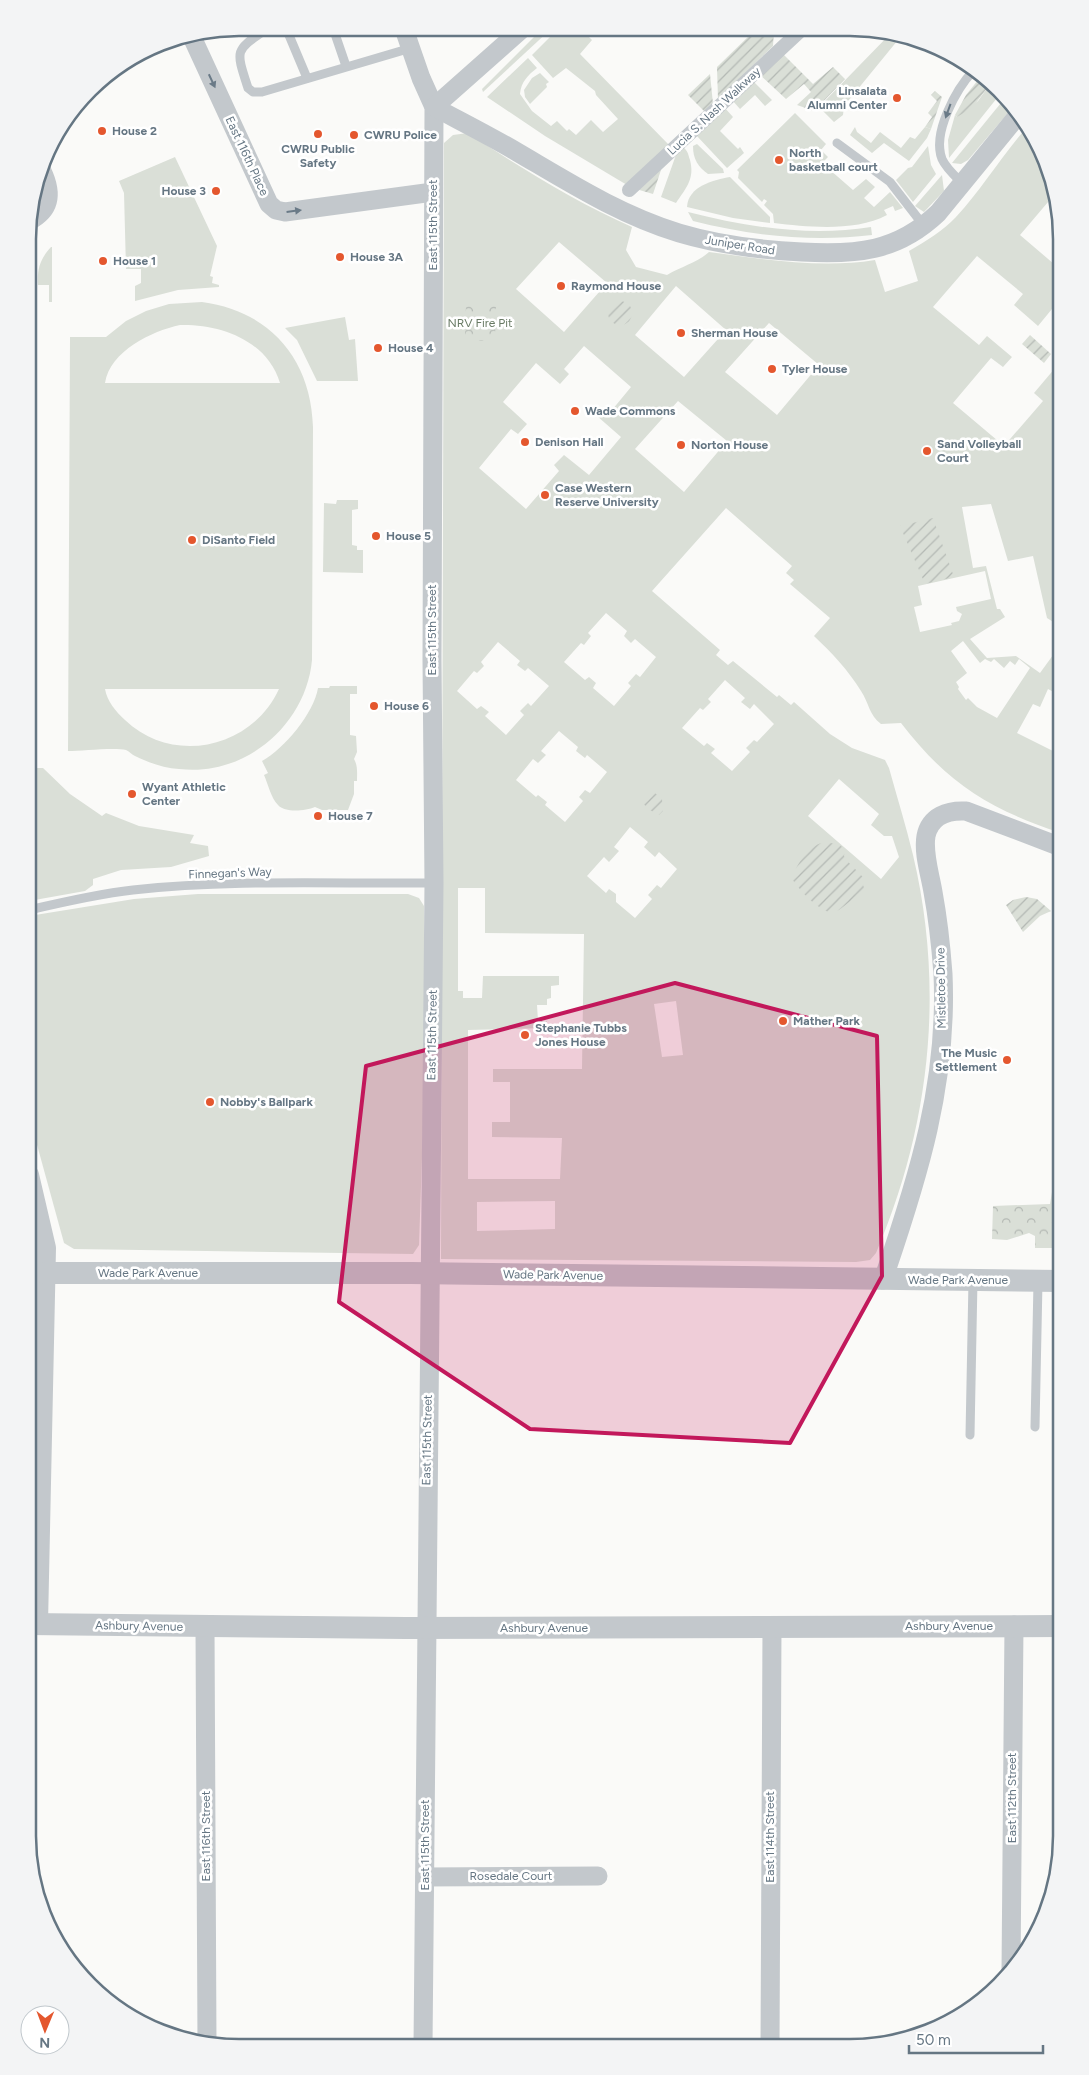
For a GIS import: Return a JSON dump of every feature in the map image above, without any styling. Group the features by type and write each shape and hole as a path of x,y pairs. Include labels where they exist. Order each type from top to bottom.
{"street":[{"name":"East 115th Street","path":"407,36 434,107 432,660 434,883 425,1628 423,2039"},
{"path":"434,107 514,36"},
{"name":"Lucia S. Nash Walkway","path":"629,190 795,36"},
{"name":"East 116th Place","path":"194,41 269,204 276,210 285,212 433,192"},
{"name":"Juniper Road","path":"434,107 517,151 602,202 645,221 694,238 736,246 784,251 854,253 887,246 903,240 925,226 1014,120"},
{"path":"38,214 46,209 50,198 46,179"},
{"name":"Mistletoe Drive","path":"883,1280 920,1167 937,1083 942,1020 943,974 926,838 930,824 939,815 959,810 975,813 1012,829 1053,843"},
{"path":"36,1209 45,1248 45,1273 36,1352"},
{"name":"Wade Park Avenue","path":"45,1273 429,1274 1053,1281"},
{"name":"Ashbury Avenue","path":"36,1624 425,1628 1053,1626"},
{"name":"East 112th Street","path":"1011,1959 1014,1626"},
{"name":"East 116th Street","path":"205,1627 208,2036"},
{"name":"East 114th Street","path":"770,2039 772,1627"},
{"name":"Rosedale Court","path":"424,1877 598,1876"}],"lane":[{"path":"257,36 242,47 238,53 248,88 253,92 262,92 411,48"},
{"path":"289,36 307,78"},
{"path":"336,36 346,66"},
{"path":"962,183 942,160 941,138 951,102 970,76"},
{"path":"837,143 890,182 925,226"},
{"name":"Finnegan's Way","path":"36,908 95,895 134,890 312,883 434,883"},
{"path":"970,1435 973,1280"},
{"path":"1035,1427 1038,1281"}],"highlighted area":[{"path":"675,983 877,1036 882,1276 790,1443 530,1429 339,1302 366,1066"}],"green space":[{"path":"535,36 543,36 483,92 482,89"},
{"path":"551,36 588,36 592,40 580,54 669,145 627,185 545,136 487,97 528,58 537,68 526,79 520,94 532,111 551,126 557,121 567,131 569,129 576,135 591,120 603,132 618,119 596,95 595,91 566,68 553,78 532,55"},
{"path":"749,36 774,36 773,46 718,100 717,67"},
{"path":"885,39 897,42 844,106 843,115 834,122 819,107"},
{"path":"783,54 813,84 833,67 845,79 814,111 797,105 811,92 804,84 786,99 760,75"},
{"path":"540,73 549,82 546,84 547,87 530,104 525,97 524,90 532,78"},
{"path":"710,74 713,104 705,112 688,95"},
{"path":"753,81 772,100 765,106 755,95 740,109 732,100"},
{"path":"977,81 986,90 972,108 957,117 955,115 966,95"},
{"path":"986,90 996,99 949,158 948,140 955,115 957,117 978,101"},
{"path":"935,91 942,97 931,129 925,127 932,117 928,113 937,101 931,95"},
{"path":"1000,104 1008,113 968,160 961,164 952,163"},
{"path":"724,107 733,117 720,131 738,149 740,147 744,153 727,168 696,135"},
{"path":"795,113 826,144 821,150 828,157 822,163 853,190 866,179 875,187 864,198 874,207 890,192 903,208 895,211 893,206 884,210 887,215 861,224 846,226 816,227 774,223 773,214 764,205 767,201 764,199 762,202 738,178 739,172 737,170"},
{"path":"855,127 857,132 871,143 880,132 901,148 910,137 915,139 925,127 931,129 927,138 909,161 884,143 872,153 850,135"},
{"path":"468,133 548,183 632,227 626,250 636,267 667,275 709,252 813,263 834,264 875,260 885,292 918,281 909,251 928,240 951,222 975,195 1022,133 1042,174 1049,201 1020,235 1053,263 1053,308 1038,326 1014,305 1023,294 977,256 933,307 979,345 987,336 1012,357 1003,367 991,358 953,403 1004,446 1043,401 1034,393 1053,370 1053,622 1047,618 1033,556 1008,561 991,504 962,507 973,568 986,566 997,609 1000,609 1005,617 970,639 987,658 1016,656 1040,673 1053,655 1053,692 1048,689 1040,707 1033,704 1017,733 1053,751 1053,830 1012,814 972,792 936,763 901,723 881,724 872,713 864,695 851,676 814,636 830,618 790,584 794,580 786,573 792,566 726,508 652,591 720,650 716,655 728,665 733,661 777,697 779,695 791,705 794,702 830,734 852,748 885,760 889,768 913,855 923,906 928,956 930,1007 927,1057 920,1107 909,1157 876,1253 870,1260 856,1262 441,1259 444,143 453,135","holes":["559,242 607,283 564,332 516,289","676,286 726,330 684,377 635,335","769,323 819,365 777,415 725,372","584,346 631,387 612,410 606,406 597,416 621,437 589,475 564,455 554,465 559,471 526,509 479,468 511,429 518,434 527,424 503,402 536,363 560,384 569,374 564,369","678,401 727,441 684,492 635,449","985,571 991,599 956,607 957,611 962,614 959,621 951,623 952,625 920,632 914,607 922,605 918,586","606,613 627,631 624,636 631,643 635,639 656,657 640,677 636,674 628,683 631,686 614,706 593,688 596,683 589,677 585,680 564,662 581,643 584,645 591,636 588,633","963,641 980,663 985,659 991,662 994,659 1004,668 1010,661 1015,665 1019,659 1030,668 997,718 977,707 968,698 966,700 958,689 959,687 956,682 967,673 951,651","498,642 520,661 517,665 525,671 528,668 549,686 531,706 528,703 520,711 524,715 506,735 485,716 489,712 481,706 477,709 457,691 474,671 477,673 484,666 481,662","725,680 745,698 741,702 750,709 754,704 774,724 757,742 754,740 746,748 750,752 732,771 711,753 715,749 707,743 704,746 682,728 700,708 703,710 711,702 708,699","559,731 578,747 576,751 585,758 587,755 607,772 590,793 585,790 579,797 583,801 565,822 545,805 547,802 538,795 536,797 516,780 533,759 538,763 546,755 541,751","839,779 879,814 871,825 884,836 892,836 899,857 881,879 808,816","630,827 648,842 644,847 655,857 659,852 677,869 661,888 657,885 648,895 652,899 635,918 616,902 616,894 609,889 606,893 587,876 604,857 609,862 619,851 614,847","458,888 485,888 485,933 584,934 582,1069 493,1069 493,1082 510,1082 510,1122 492,1122 492,1137 562,1138 560,1179 468,1179 468,1030 547,1028 547,1021 538,1021 537,1005 547,1005 547,999 551,998 551,986 559,985 559,976 483,976 482,998 463,998 463,991 458,991","676,1001 683,1055 662,1057 654,1004","555,1201 555,1229 477,1231 477,1202"]},
{"path":"697,144 723,169 724,173 708,174 701,168 694,155 693,146"},
{"path":"928,146 931,165 936,174 913,202 896,180 908,168 912,167"},
{"path":"683,147 690,160 691,173 689,183 676,203 661,197 677,152"},
{"path":"175,157 217,246 210,276 213,277 212,283 219,285 219,287 178,290 135,301 135,286 141,283 141,269 126,269 124,193 119,181"},
{"path":"664,161 653,194 636,189"},
{"path":"942,175 944,191 924,212 915,206"},
{"path":"730,177 770,217 770,223 733,218 687,207 688,200 697,189 710,182"},
{"path":"688,212 756,226 802,231 848,230 871,227 872,235 805,238 760,234 693,221"},
{"path":"51,247 52,302 49,302 49,285 38,285 38,279 42,260"},
{"path":"620,301 629,304 632,313 629,322 620,325 611,322 608,313 611,304"},
{"name":"DiSanto Field","path":"202,302 226,307 248,316 266,328 282,342 295,360 304,380 310,402 313,427 312,660 307,684 298,706 285,725 268,742 249,755 227,764 203,769 179,769 162,766 146,761 121,749 68,751 70,337 106,337 126,321 146,311 169,304","holes":["180,325 195,325 226,332 253,345 274,368 280,383 105,383 115,361 134,344 157,332","105,689 279,689 267,709 250,725 231,737 210,744 188,746 166,743 144,734 118,713 110,702"]},
{"name":"NRV Fire Pit","path":"466,304 496,305 495,341 465,341"},
{"path":"345,317 349,340 355,339 358,381 317,381 297,340 285,328"},
{"path":"1030,335 1051,354 1044,363 1022,344"},
{"path":"337,500 358,500 358,509 352,510 352,545 357,546 357,550 363,550 363,573 323,572 324,503 336,504"},
{"path":"933,518 954,577 925,584 900,526"},
{"path":"330,686 357,686 357,694 350,694 350,735 356,736 357,752 354,759 357,781 354,781 354,794 348,810 322,810 315,807 306,810 281,808 272,795 264,775 268,773 262,761 279,748 297,729 311,708 318,688 329,688"},
{"path":"36,768 43,768 70,794 102,816 106,813 139,826 194,835 190,843 208,846 209,856 171,867 121,870 93,879 93,885 85,891 36,900"},
{"path":"655,793 662,799 663,811 659,815 648,809 643,803 648,795"},
{"path":"826,842 840,845 845,850 844,856 846,859 865,880 863,885 865,890 839,910 830,913 809,899 792,879 796,867 809,850 820,843"},
{"name":"Nobby's Ballpark","path":"198,894 408,894 419,898 424,906 424,1098 419,1245 413,1254 74,1249 64,1243 36,1141 36,915 134,899"},
{"path":"1026,897 1037,899 1051,911 1040,916 1023,932 1006,905 1013,900"},
{"path":"1053,1192 1053,1248 1035,1248 1035,1236 1029,1233 1007,1240 992,1239 993,1206 1050,1204"}],"place":[{"name":"Linsalata Alumni Center","path":"897,98"},
{"name":"House 2","path":"102,131"},
{"name":"CWRU Public Safety","path":"318,134"},
{"name":"CWRU Police","path":"354,135"},
{"name":"North basketball court","path":"779,160"},
{"name":"House 3","path":"216,191"},
{"name":"House 3A","path":"340,257"},
{"name":"House 1","path":"103,261"},
{"name":"Raymond House","path":"561,286"},
{"name":"Sherman House","path":"681,333"},
{"name":"House 4","path":"378,348"},
{"name":"Tyler House","path":"772,369"},
{"name":"Wade Commons","path":"575,411"},
{"name":"Denison Hall","path":"525,442"},
{"name":"Norton House","path":"681,445"},
{"name":"Sand Volleyball Court","path":"927,451"},
{"name":"Case Western Reserve University","path":"545,495"},
{"name":"House 5","path":"376,536"},
{"name":"DiSanto Field","path":"192,540"},
{"name":"House 6","path":"374,706"},
{"name":"Wyant Athletic Center","path":"132,794"},
{"name":"House 7","path":"318,816"},
{"name":"Mather Park","path":"783,1021"},
{"name":"Stephanie Tubbs Jones House","path":"525,1035"},
{"name":"The Music Settlement","path":"1007,1060"},
{"name":"Nobby's Ballpark","path":"210,1102"}]}
